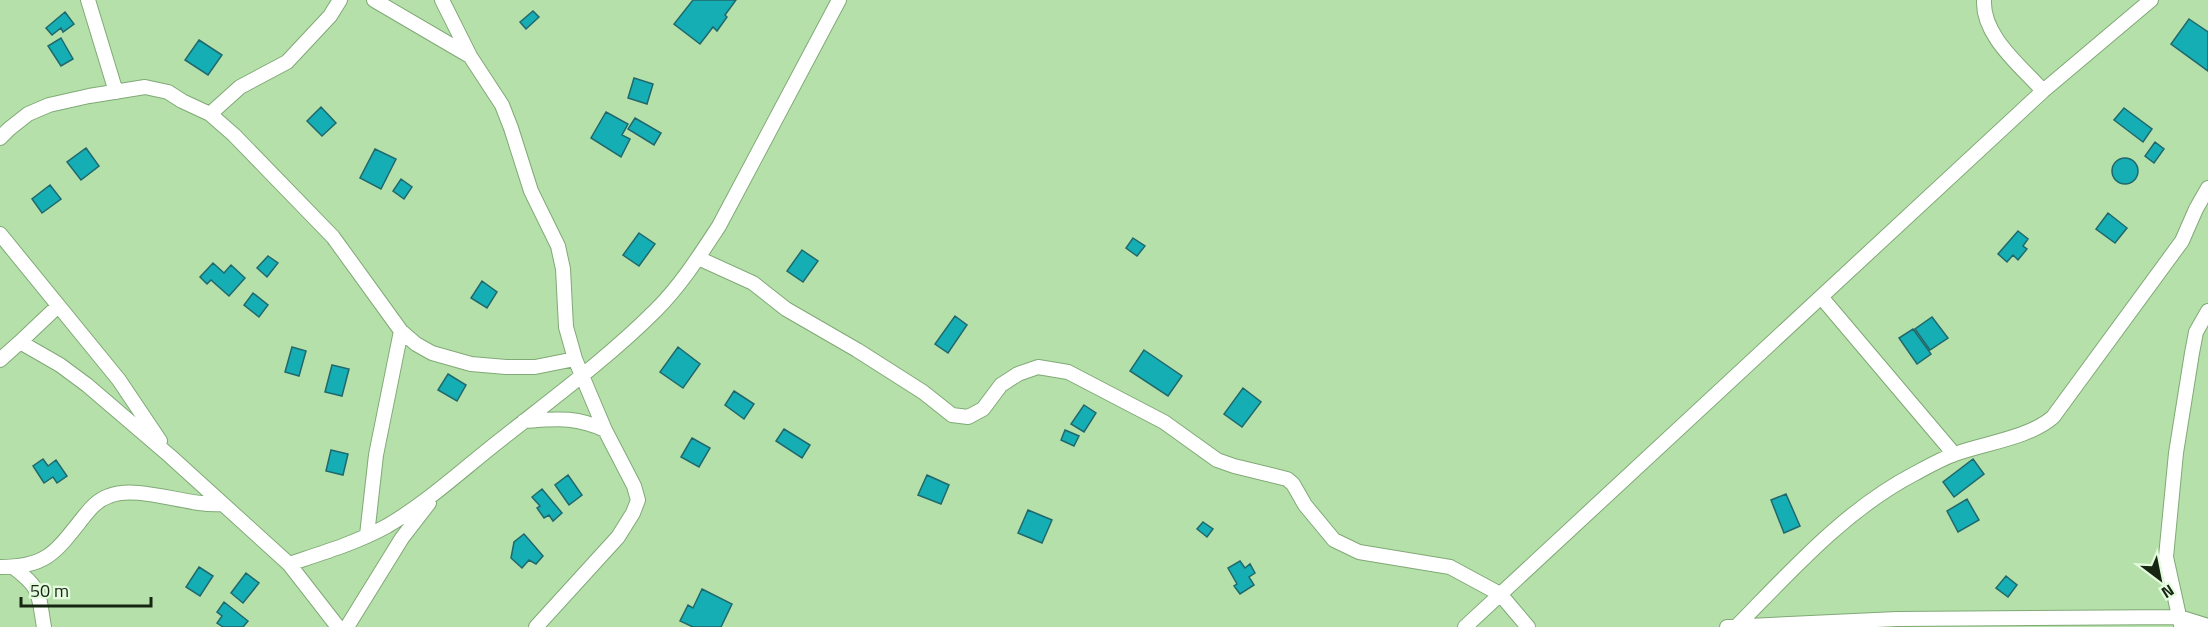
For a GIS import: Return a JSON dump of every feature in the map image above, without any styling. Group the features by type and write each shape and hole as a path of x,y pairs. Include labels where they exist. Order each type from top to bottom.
{"street":[{"path":"88,0 116,92"},
{"path":"210,114 240,87 287,62 330,16 340,0"},
{"path":"374,0 470,56"},
{"path":"442,0 470,56 502,105 531,191 558,246 563,269 566,327 575,359 604,430 634,486 638,500 633,513 599,560 536,627"},
{"path":"289,564 347,545 386,526 434,496 657,309 698,258 719,226 840,0"},
{"path":"1984,0 1988,24 1999,42 2043,91"},
{"path":"1466,627 2043,91 2151,0"},
{"path":"0,138 28,114 49,105 146,87 168,92 210,114 234,135 333,237 401,331 416,344 432,353 471,364 506,368 536,367 575,359"},
{"path":"1732,626 1802,559 1869,501 1954,454 2030,430 2053,417 2182,241 2208,188"},
{"path":"0,234 119,380 170,456"},
{"path":"698,258 753,283 786,309 857,350 922,392 952,415 968,417 983,409 1001,386 1018,374 1038,367 1068,372 1164,422 1217,460 1287,479 1334,540 1359,552 1450,567 1500,594 1528,627"},
{"path":"1822,298 1954,454"},
{"path":"0,360 58,306"},
{"path":"2180,622 2166,557 2176,453 2194,342 2196,332 2208,311"},
{"path":"367,535 376,455 401,331"},
{"path":"20,342 60,365 87,385 170,456 289,564 338,627"},
{"path":"524,421 547,419 585,421 604,430"},
{"path":"7,567 29,565 46,558 62,545 96,502 111,495 128,492 194,503 222,504"},
{"path":"347,627 402,538 434,496"},
{"path":"7,567 30,579 38,590 44,627"},
{"path":"1732,626 1897,619 2180,622 2208,626"}],"building":[{"path":"693,0 736,0 717,31 713,27 700,44 674,24"},
{"path":"533,11 539,17 526,29 520,22"},
{"path":"65,12 74,24 63,32 61,28 52,35 46,28"},
{"path":"2189,19 2208,32 2208,71 2171,44"},
{"path":"61,38 73,59 61,66 48,46"},
{"path":"199,40 222,55 208,75 185,60"},
{"path":"634,78 653,84 647,104 628,98"},
{"path":"321,107 336,123 322,136 307,121"},
{"path":"2124,108 2152,129 2143,142 2114,120"},
{"path":"606,112 628,124 622,135 630,139 621,157 591,138"},
{"path":"635,118 661,133 654,145 628,129"},
{"path":"2155,142 2164,149 2154,163 2145,156"},
{"path":"86,148 99,166 81,180 67,162"},
{"path":"375,149 396,159 381,189 360,178"},
{"path":"2125,158 2134,162 2138,171 2134,180 2125,184 2116,180 2112,171 2116,162"},
{"path":"401,179 412,187 404,199 393,191"},
{"path":"50,185 61,199 42,213 32,199"},
{"path":"2108,213 2127,228 2115,243 2096,229"},
{"path":"2018,231 2028,239 2023,246 2027,249 2018,260 2013,255 2007,262 1998,254"},
{"path":"639,233 655,244 639,266 623,255"},
{"path":"1133,238 1145,246 1137,256 1126,248"},
{"path":"802,250 818,261 803,282 787,271"},
{"path":"268,256 278,263 267,277 257,268"},
{"path":"213,263 224,273 231,265 245,278 229,296 211,280 207,284 200,277"},
{"path":"482,281 497,292 487,308 471,298"},
{"path":"253,293 268,305 259,317 244,305"},
{"path":"955,316 967,325 948,353 935,344"},
{"path":"1932,317 1948,338 1930,350 1915,329"},
{"path":"1913,329 1931,354 1917,364 1899,338"},
{"path":"292,347 306,351 299,376 285,372"},
{"path":"678,347 700,364 683,388 660,372"},
{"path":"1144,350 1182,376 1168,396 1130,371"},
{"path":"332,365 349,369 342,396 325,392"},
{"path":"448,374 466,385 457,401 438,390"},
{"path":"1243,388 1261,402 1242,427 1224,414"},
{"path":"734,391 754,404 744,419 725,405"},
{"path":"1084,405 1096,413 1084,432 1071,424"},
{"path":"784,429 810,445 802,458 776,441"},
{"path":"1065,430 1079,436 1074,446 1061,440"},
{"path":"692,438 710,448 699,467 681,457"},
{"path":"331,450 348,454 343,475 326,471"},
{"path":"43,459 48,466 56,460 67,476 57,483 53,477 44,483 33,466"},
{"path":"1973,459 1984,474 1954,497 1943,482"},
{"path":"568,475 582,495 569,505 555,485"},
{"path":"927,475 949,485 941,504 918,495"},
{"path":"542,489 562,513 553,521 549,515 544,518 537,508 540,506 532,497"},
{"path":"1786,494 1800,526 1784,533 1771,500"},
{"path":"1967,499 1979,520 1958,532 1947,511"},
{"path":"1028,510 1052,520 1042,543 1018,533"},
{"path":"1203,522 1213,529 1207,537 1197,529"},
{"path":"524,534 543,556 536,564 529,560 522,568 511,558 514,542"},
{"path":"1240,561 1245,568 1250,564 1255,573 1249,577 1254,585 1240,594 1234,586 1237,584 1228,568"},
{"path":"199,567 213,576 200,596 186,587"},
{"path":"246,573 259,583 243,603 231,593"},
{"path":"2006,576 2017,585 2008,597 1996,588"},
{"path":"702,589 732,604 721,627 693,627 680,621 688,605 693,608"},
{"path":"224,602 248,621 243,627 223,627 217,623 222,616 217,612"}]}
